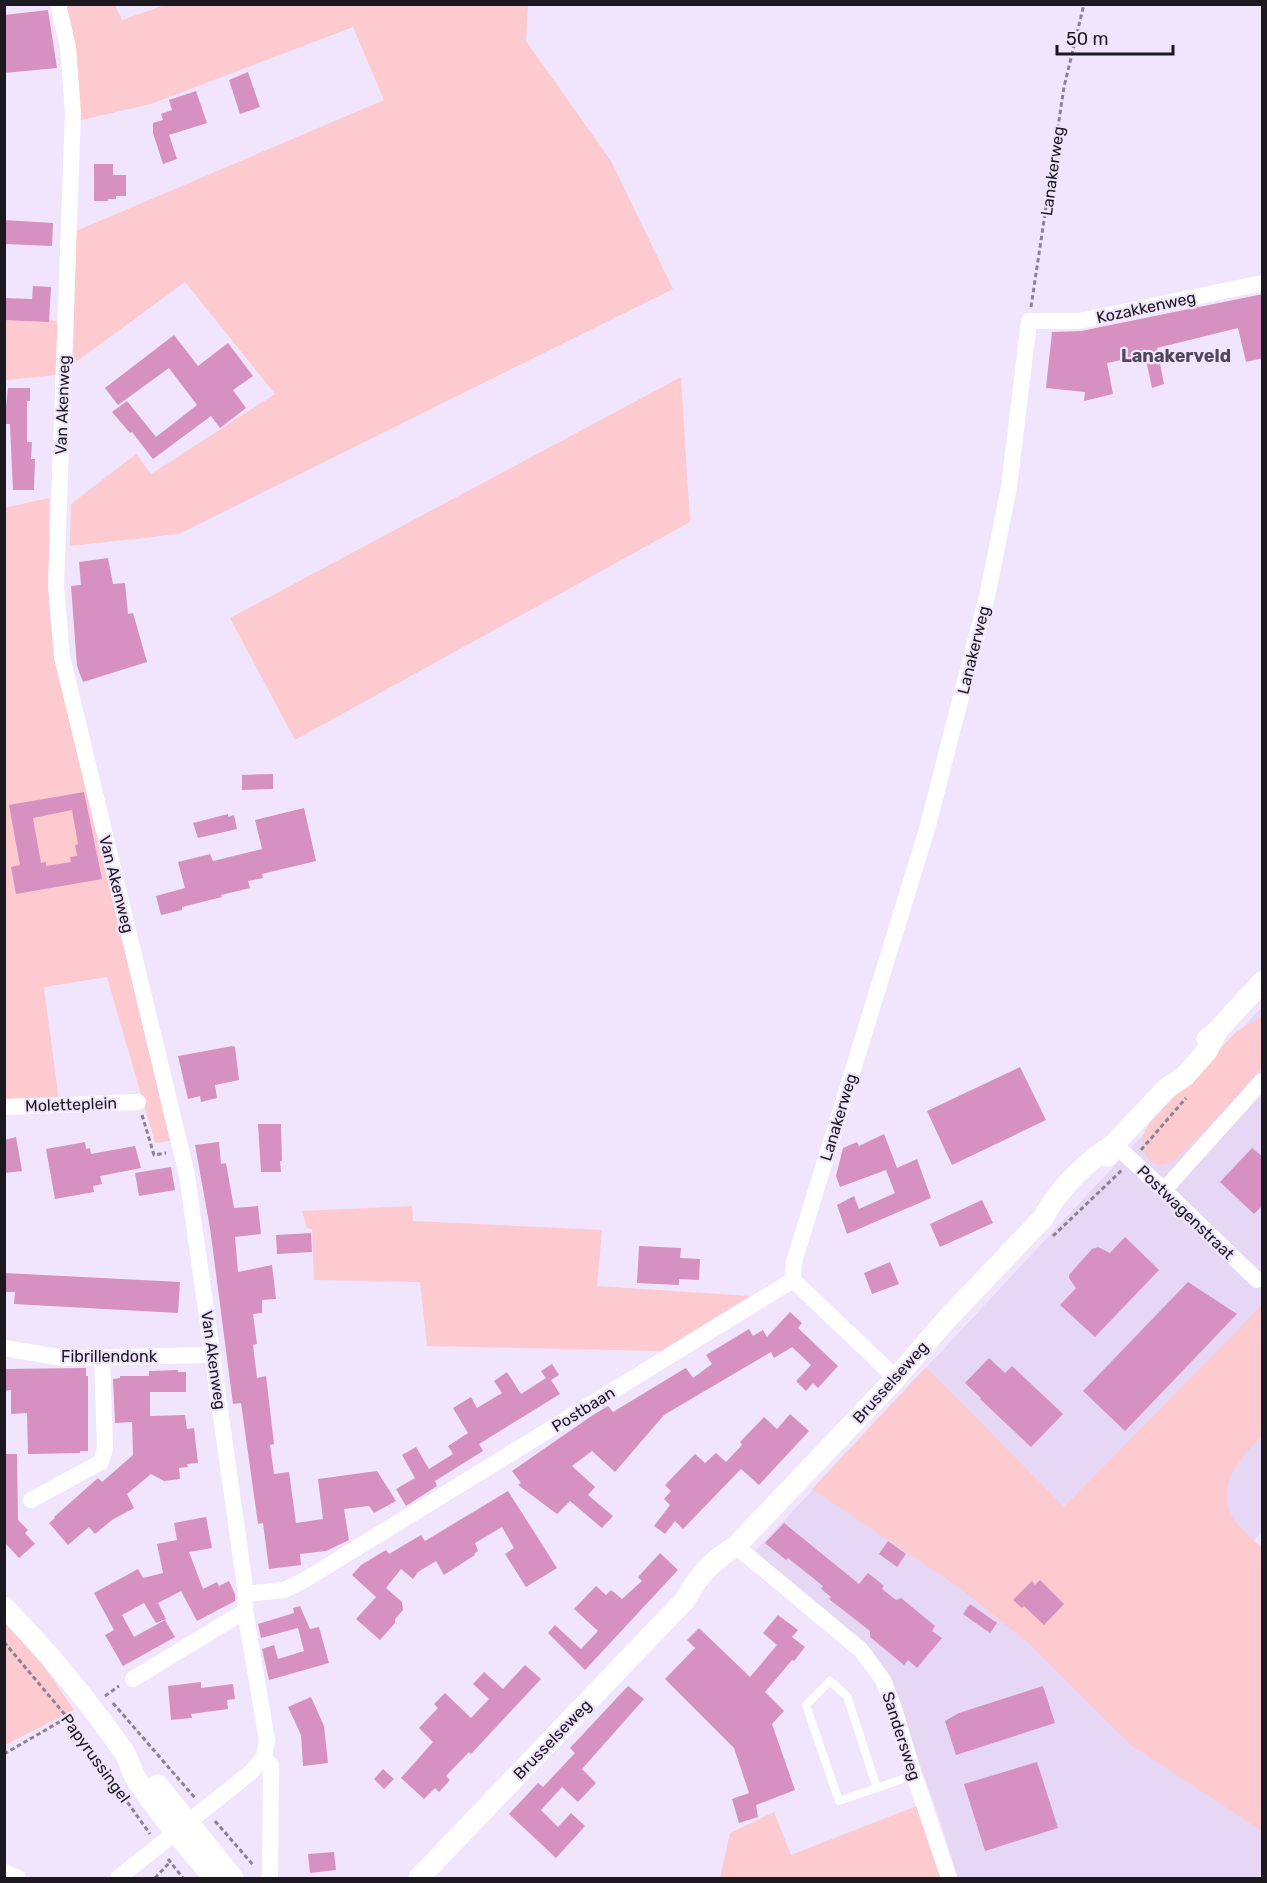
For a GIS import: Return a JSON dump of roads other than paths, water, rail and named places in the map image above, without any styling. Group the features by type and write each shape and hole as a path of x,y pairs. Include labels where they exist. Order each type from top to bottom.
{"street":[{"name":"Van Akenweg","path":"57,4 68,47 73,113 56,585 62,657 187,1174 214,1355 245,1602 267,1740 264,1757 271,1766 264,1873"},
{"name":"Kozakkenweg","path":"1029,321 1080,321 1263,283"},
{"name":"Lanakerweg","path":"793,1280 794,1262 927,829 988,592 1009,487 1029,321"},
{"name":"Brusselseweg","path":"419,1878 685,1600 697,1579 712,1562 736,1546 896,1378 946,1320 1043,1218 1051,1203 1093,1157 1114,1144 1167,1088 1185,1076 1207,1051 1217,1031 1263,982"},
{"path":"1164,1190 1263,1081"},
{"name":"Moletteplein","path":"4,1107 138,1102"},
{"name":"Postwagenstraat","path":"1114,1144 1257,1280"},
{"path":"793,1280 896,1378"},
{"name":"Postbaan","path":"133,1679 245,1602 284,1590 303,1581 793,1280"},
{"name":"Fibrillendonk","path":"4,1348 64,1358 214,1355"},
{"path":"31,1500 101,1462 105,1448 102,1357"},
{"name":"Sandersweg","path":"736,1546 861,1650 887,1689 949,1878"},
{"name":"Papyrussingel","path":"4,1607 48,1655 101,1698 135,1776 181,1827 233,1878"},
{"path":"118,1878 250,1773 264,1757"},
{"name":"Papyrussingel","path":"181,1827 214,1878"},
{"path":"4,1872 18,1878"}],"lane":[{"path":"877,1788 847,1696 830,1681 806,1705 839,1801 877,1788 914,1775"}],"district":[{"name":"Lanakerveld","path":"1176,356"}]}
